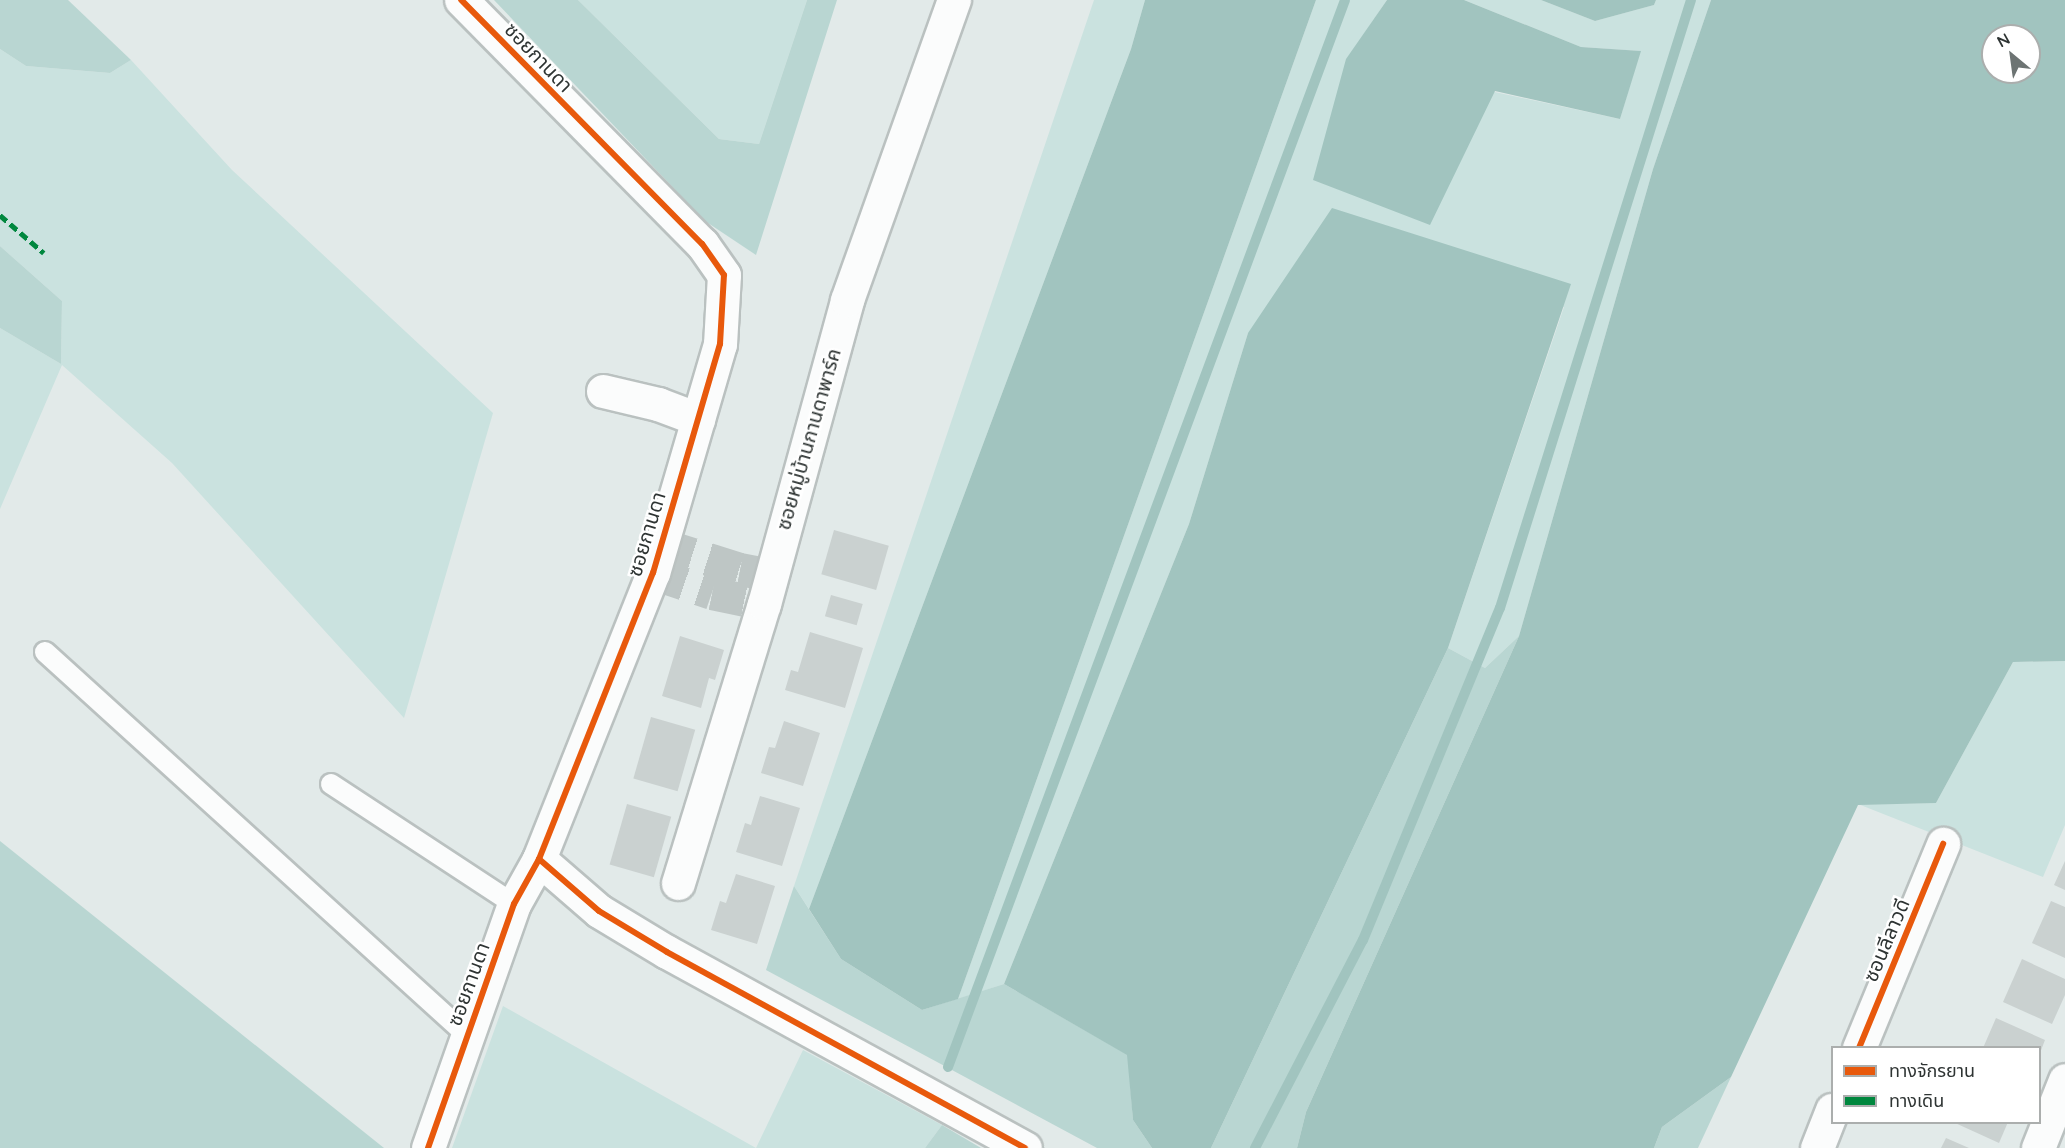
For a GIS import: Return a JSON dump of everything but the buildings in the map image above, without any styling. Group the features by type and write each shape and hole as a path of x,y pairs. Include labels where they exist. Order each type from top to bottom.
{"street":[{"name":"ซอยกานดา","path":"428,1148 514,904 539,859 653,573 720,345 724,275 702,244 461,0"},
{"name":"ซอยหมู่บ้านกานดาพาร์ค","path":"678,883 764,604 847,300 954,0"},
{"path":"603,391 658,404 698,419"},
{"name":"ซอนลีลาวดี","path":"1858,1046 1943,844"},
{"path":"539,859 599,910 667,952 1024,1148"},
{"path":"2038,1148 2065,1080"},
{"path":"1817,1148 1831,1115"}],"lane":[{"path":"45,652 467,1035"},
{"path":"331,784 514,904"}],"shaded area":[{"path":"0,0 68,0 131,60 110,73 26,66 0,49"},
{"path":"494,0 578,0 719,139 759,144 807,0 837,0 756,255 705,221"},
{"path":"578,0 807,0 759,144 719,139"},
{"path":"1094,0 1145,0 1131,49 809,909 794,886"},
{"path":"1145,0 1316,0 958,999 922,1010 841,959 809,909 1131,49"},
{"path":"1316,0 1387,0 1346,60 1620,119 1640,51 1581,47 1464,0 1541,0 1595,21 1654,5 1656,0 1711,0 1653,169 1519,636 1485,668 1448,648 1564,307 1248,333 1189,524 1004,984 958,999"},
{"path":"1387,0 1464,0 1581,47 1641,51 1620,119 1495,91 1430,225 1313,180 1346,59"},
{"path":"1541,0 1656,0 1654,5 1595,21"},
{"path":"1711,0 2065,0 2065,661 2013,662 1936,803 1858,805 1731,1077 1662,1127 1654,1148 1297,1148 1306,1112 1519,636 1653,169"},
{"path":"0,49 26,66 110,73 131,60 232,170 493,413 404,718 172,463 62,365 0,509 0,328 61,364 62,301 0,246"},
{"path":"1332,208 1571,284 1448,648 1211,1148 1152,1148 1133,1120 1127,1055 1004,984 1189,524 1248,333"},
{"path":"0,246 62,301 61,364 0,328"},
{"path":"1519,636 1306,1112 1297,1148 1211,1148 1448,648 1485,668"},
{"path":"2065,661 2065,825 2043,877 1858,804 1936,803 2013,662"},
{"path":"0,841 384,1148 0,1148"},
{"path":"794,886 841,959 922,1010 1004,984 1128,1055 1133,1120 1152,1148 1097,1148 766,970"},
{"path":"503,1006 756,1148 452,1148"},
{"path":"803,1050 942,1125 925,1148 756,1148"},
{"path":"1731,1077 1698,1148 1654,1148 1662,1127"},
{"path":"942,1125 981,1148 925,1148"}],"waterway":[{"path":"948,1067 1345,0"},
{"path":"1255,1148 1363,940 1500,608 1691,0"}],"tunnel":[{"path":"661,544 740,569 770,575"},
{"path":"653,573 712,593 764,604"}],"marked path":[{"path":"0,215 44,253"}],"cycle path":[{"path":"428,1148 514,904 539,859 653,573 720,344 724,275 702,244 461,0"},
{"path":"1860,1046 1943,844"},
{"path":"539,859 599,911 667,952 1025,1148"}]}
